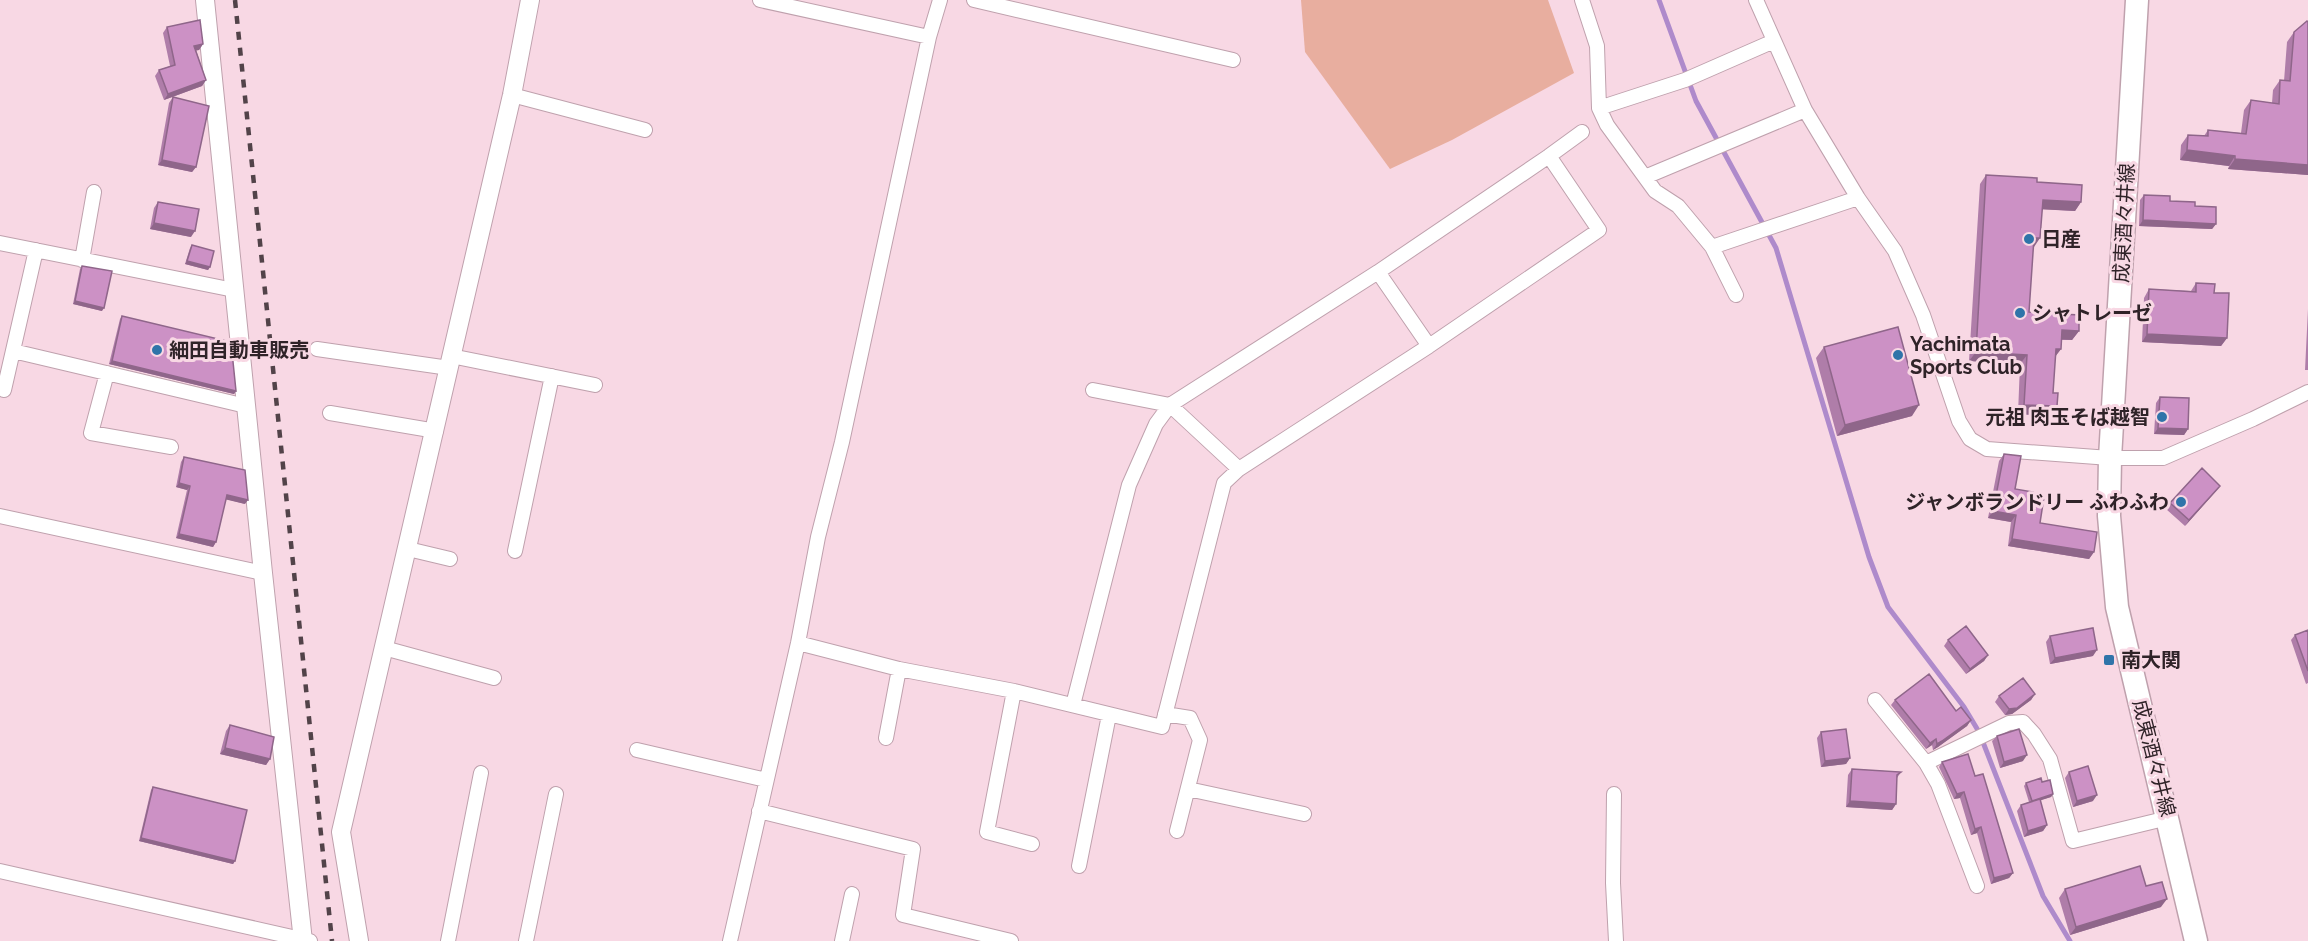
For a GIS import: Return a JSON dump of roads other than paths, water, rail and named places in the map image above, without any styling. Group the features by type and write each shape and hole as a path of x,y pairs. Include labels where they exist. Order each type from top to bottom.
{"main road":[{"name":"成東酒々井線","path":"2137,0 2110,458 2109,516 2117,608 2196,941"}],"street":[{"path":"0,871 305,940 263,573 205,0"},
{"path":"359,941 341,832 436,430 512,95 530,0"},
{"path":"760,0 929,37"},
{"path":"730,941 798,643 818,537 842,442 929,37 940,0"},
{"path":"974,0 1233,60"},
{"path":"1582,0 1597,46 1599,108 1607,125 1655,191 1678,206 1712,247 1736,295"},
{"path":"1756,0 1805,110 1858,198 1895,250 1923,315 1959,421 1970,439 1987,449 2110,458 2163,458 2308,392"},
{"path":"1599,108 1685,80 1774,41"},
{"path":"512,95 645,130"},
{"path":"1645,177 1805,110"},
{"path":"1073,705 1128,485 1156,424 1170,405 1378,272 1582,132"},
{"path":"798,643 899,669 1014,691 1162,727 1224,483 1239,469 1429,346 1599,230 1549,156"},
{"path":"82,260 94,192"},
{"path":"1712,247 1858,198"},
{"path":"0,243 234,290"},
{"path":"4,390 36,250"},
{"path":"1378,272 1429,346"},
{"path":"317,349 450,362 552,376 595,385"},
{"path":"13,351 246,406"},
{"path":"106,373 91,433 171,447"},
{"path":"515,551 552,376"},
{"path":"1094,390 1170,405 1239,469"},
{"path":"330,413 436,430"},
{"path":"0,516 263,573"},
{"path":"408,549 450,559"},
{"path":"384,648 494,678"},
{"path":"886,738 899,669"},
{"path":"1014,691 987,832 1032,844"},
{"path":"1875,700 1926,763 1938,784 1977,886"},
{"path":"1165,714 1190,718 1200,740 1177,831"},
{"path":"1079,866 1109,715"},
{"path":"1926,763 2009,723 2023,722 2034,734 2050,759 2073,841 2168,818"},
{"path":"637,750 766,780"},
{"path":"448,941 481,773"},
{"path":"1188,789 1304,814"},
{"path":"526,941 556,794"},
{"path":"1614,794 1613,883 1616,941"},
{"path":"759,811 913,849 903,915 1011,941"},
{"path":"842,941 852,894"}],"waterway":[{"path":"1659,0 1696,101 1776,248 1869,557 1888,607 1964,707 1979,732 2043,896 2070,941"}],"railway":[{"path":"235,0 332,941"}],"place":[{"name":"日産","path":"2029,239"},
{"name":"シャトレーゼ","path":"2020,313"},
{"name":"細田自動車販売","path":"157,350"},
{"name":"Yachimata Sports Club","path":"1898,355"},
{"name":"元祖 肉玉そば越智","path":"2162,417"},
{"name":"ジャンボランドリー ふわふわ","path":"2181,502"},
{"name":"南大関","path":"2109,660"}]}
